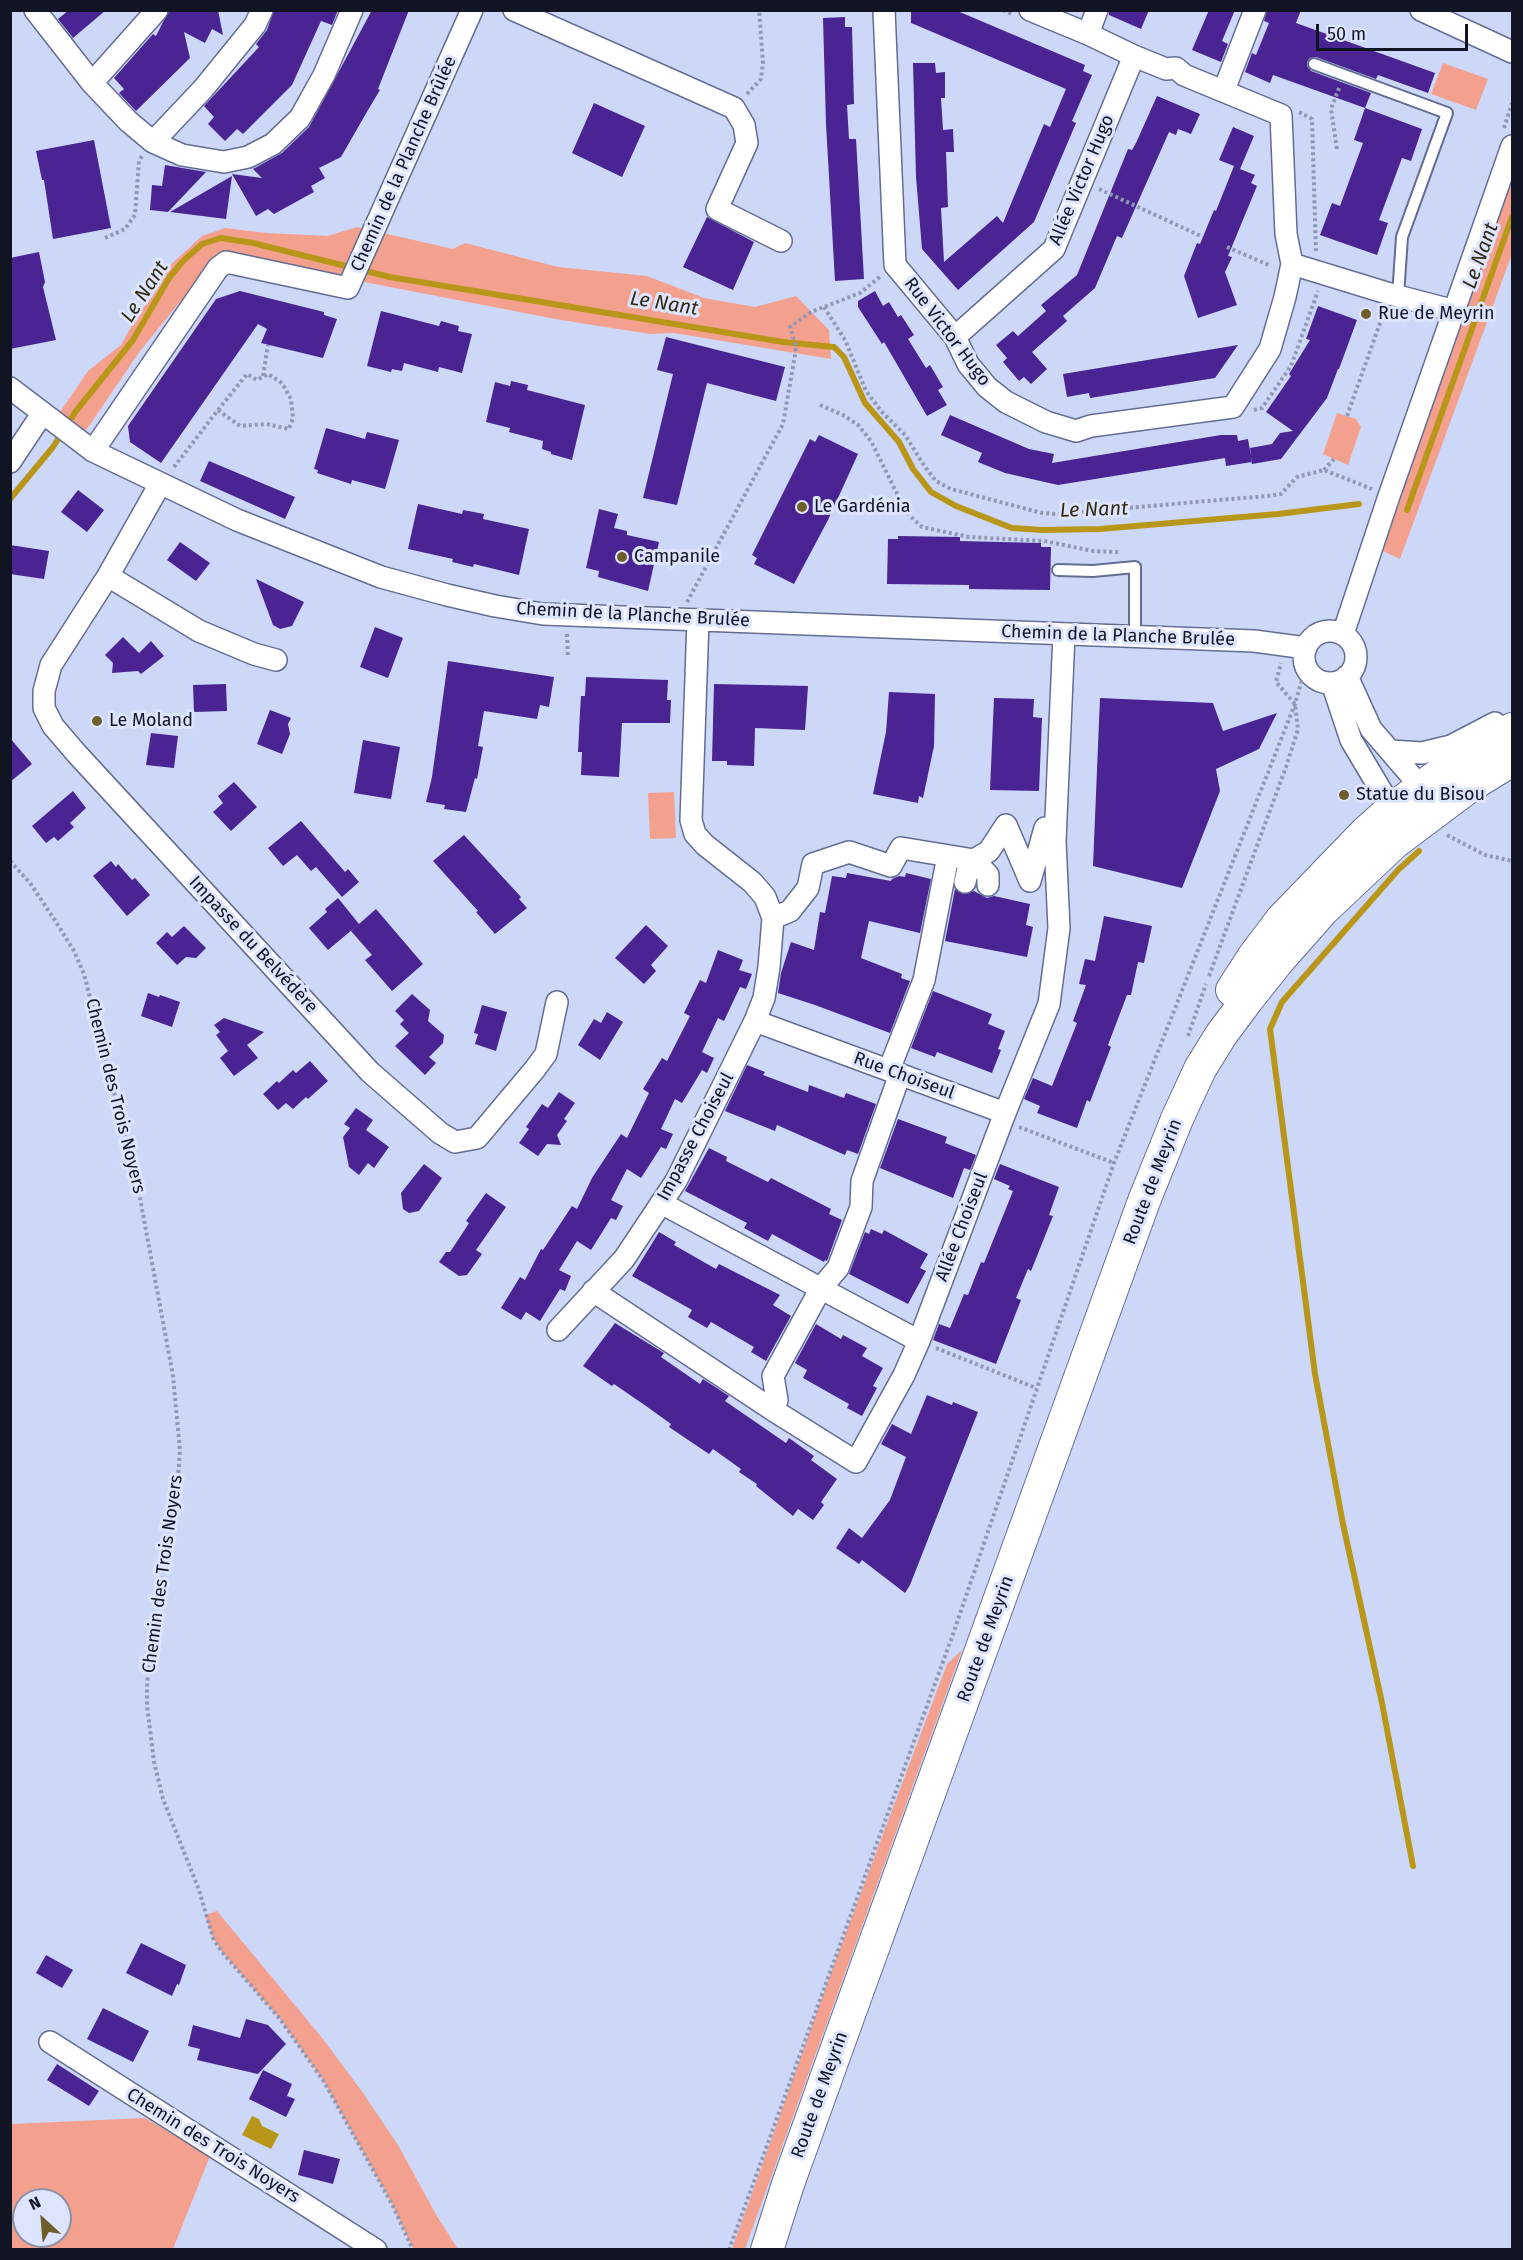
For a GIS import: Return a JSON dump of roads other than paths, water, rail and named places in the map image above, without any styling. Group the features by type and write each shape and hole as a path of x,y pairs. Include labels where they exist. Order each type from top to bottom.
{"main road":[{"name":"Route de Meyrin","path":"1221,1035 1230,993 1282,919 1365,833 1392,809 1421,787 1512,729"},
{"name":"Route de Meyrin","path":"767,2250 788,2184 1144,1201 1196,1079 1221,1035 1278,961 1323,910 1378,856 1470,786 1512,759"}],"street":[{"path":"35,10 92,82 128,121 153,142 182,155 224,162 248,157 273,144 300,118 324,75 352,10"},
{"path":"92,82 157,10"},
{"path":"153,142 203,89 255,25 262,10"},
{"name":"Chemin de la Planche Brûlée","path":"93,451 218,268 226,262 348,288 472,10"},
{"path":"514,10 734,108 744,125 747,143 717,209 781,241"},
{"name":"Rue Victor Hugo","path":"884,10 895,265 955,337 968,364 987,387 1006,402 1046,422 1076,430 1233,407 1270,348 1286,297 1283,260 1286,234 1281,115 1184,75 1176,68 1166,69 1030,10"},
{"path":"1088,34 1097,10"},
{"path":"1224,90 1255,10"},
{"path":"1421,10 1512,52"},
{"name":"Allée Victor Hugo","path":"955,337 1054,249 1134,56"},
{"path":"1343,634 1455,311 1507,141"},
{"path":"1283,260 1394,295 1455,311"},
{"name":"Chemin de la Planche Brulée","path":"10,388 93,451 160,484 237,520 335,561 447,596 543,614 1254,641 1299,653"},
{"path":"10,462 48,418"},
{"name":"Impasse du Belvédère","path":"160,484 108,576 51,665 44,691 44,708 53,726 370,1072 440,1133 455,1142 477,1138 546,1054 557,1002"},
{"path":"108,576 199,631 254,654 276,660"},
{"path":"689,620 691,820 694,834 752,882 781,914"},
{"path":"1326,632 1343,634 1354,646 1356,654 1353,670 1340,680 1316,679 1299,653 1317,635 1326,632"},
{"path":"1004,1117 1048,1004 1059,927 1055,828 1064,634"},
{"path":"1340,680 1371,729 1421,787 1425,819 1392,809 1351,740 1340,680"},
{"path":"1391,752 1422,753 1451,746 1512,715"},
{"path":"965,882 982,866 1006,825 1030,881 1045,828 1055,828"},
{"path":"755,1021 764,998 781,914 800,875 832,844 845,858 901,848 948,856 982,866"},
{"path":"773,1410 777,1400 773,1376 821,1288 837,1268 861,1207 862,1181 924,980 948,856"},
{"name":"Rue Choiseul","path":"755,1021 895,1072 1004,1117"},
{"name":"Impasse Choiseul","path":"558,1330 624,1258 662,1203 676,1181 755,1021"},
{"name":"Allée Choiseul","path":"593,1291 856,1462 904,1375 919,1341 1004,1117"},
{"path":"662,1203 919,1341"},
{"name":"Chemin des Trois Noyers","path":"50,2042 375,2250"}],"lane":[{"path":"1314,64 1447,113 1402,237 1394,295"},
{"path":"1058,570 1093,571 1134,567 1135,637"}],"waterway":[{"name":"Le Nant","path":"1407,510 1512,217"},
{"name":"Le Nant","path":"10,499 53,447 76,411 133,340 169,278 202,244 221,238 253,243 390,277 783,342 834,347 844,357 865,403 899,442 913,469 931,492 956,506 1012,528 1100,529 1278,514 1359,504"},
{"path":"1413,1866 1382,1703 1343,1524 1315,1374 1270,1029 1282,1002 1398,870 1419,851"}],"place":[{"name":"Rue de Meyrin","path":"1366,314"},
{"name":"Le Gardénia","path":"802,507"},
{"name":"Campanile","path":"622,557"},
{"name":"Le Moland","path":"97,721"},
{"name":"Statue du Bisou","path":"1344,795"}]}
